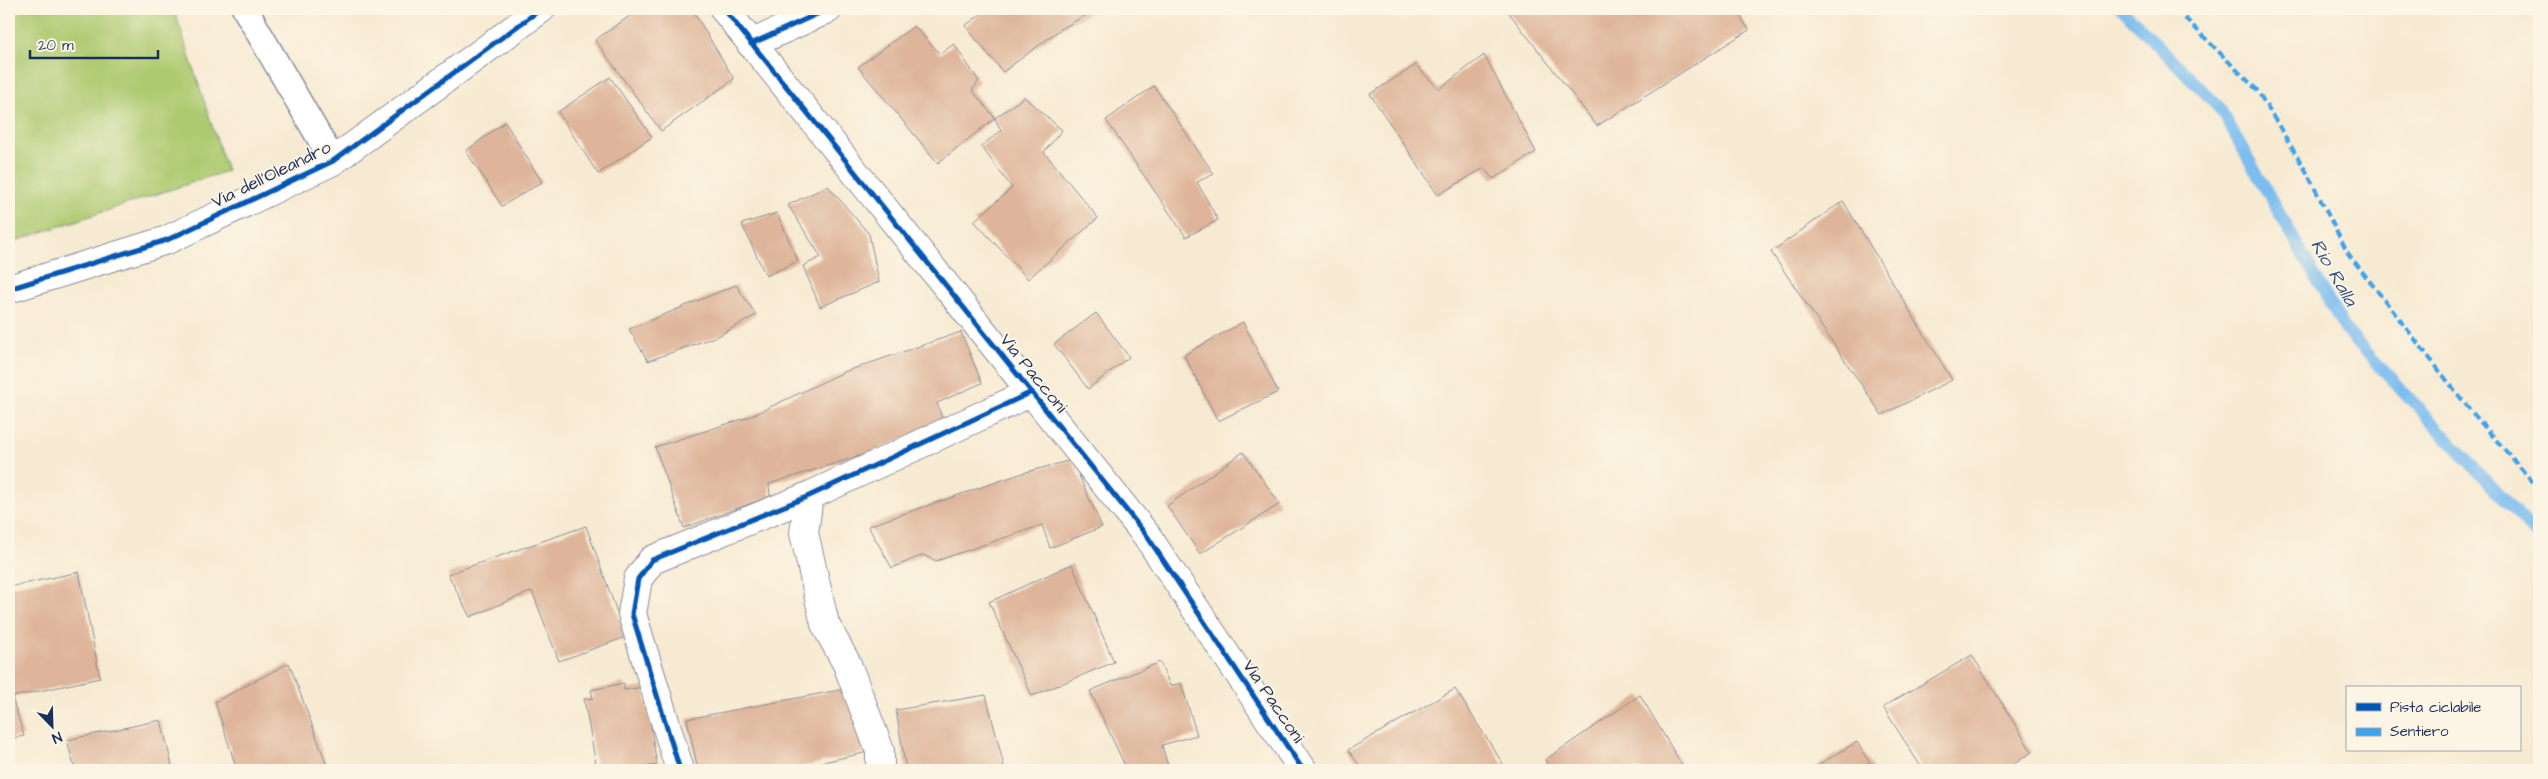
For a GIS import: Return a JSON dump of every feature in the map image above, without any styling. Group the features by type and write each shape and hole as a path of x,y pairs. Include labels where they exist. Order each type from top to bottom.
{"street":[{"name":"Via dell'Oleandro","path":"9,289 166,240 333,161 540,9"},
{"name":"Via Pacconi","path":"724,9 1147,536 1303,770"},
{"path":"752,44 828,9"},
{"path":"680,770 632,614 638,579 652,560 809,496 1032,392"},
{"path":"809,496 804,533 825,624 847,664 880,751 880,770"}],"lane":[{"path":"245,9 333,161"}],"green space":[{"path":"9,9 174,9 227,171 9,243"}],"building":[{"path":"640,9 692,9 734,79 661,131 595,40"},
{"path":"988,9 1097,9 1061,29 1003,72 965,26"},
{"path":"1506,9 1736,9 1749,30 1597,126"},
{"path":"914,26 940,54 954,44 979,81 972,90 995,118 938,163 858,67"},
{"path":"1484,55 1536,152 1493,179 1484,168 1438,195 1370,94 1416,65 1439,89"},
{"path":"610,77 652,137 598,174 558,112"},
{"path":"1154,86 1214,174 1197,182 1218,220 1186,237 1106,120"},
{"path":"1024,97 1062,130 1044,152 1098,218 1028,279 974,221 1012,188 981,146 1001,131 995,118"},
{"path":"505,122 542,182 502,206 466,151"},
{"path":"828,186 869,234 879,282 820,307 803,266 821,257 788,205"},
{"path":"1843,201 1952,380 1882,415 1771,252"},
{"path":"777,213 798,261 766,276 742,224"},
{"path":"736,285 756,315 720,335 648,361 629,329"},
{"path":"1096,313 1129,357 1088,389 1054,344"},
{"path":"1243,322 1278,392 1218,421 1184,355"},
{"path":"961,332 982,383 937,403 943,421 872,452 769,484 770,496 684,528 655,447 749,417 844,372"},
{"path":"1243,452 1280,504 1200,554 1167,506"},
{"path":"1072,460 1102,527 1050,548 1042,525 936,561 923,555 892,568 868,526 1023,473"},
{"path":"586,526 626,637 559,661 532,591 470,617 448,574"},
{"path":"1072,564 1114,662 1032,696 989,602"},
{"path":"79,572 100,678 12,697 24,736 9,739 9,587"},
{"path":"1972,655 2032,752 2005,770 1923,770 1883,707"},
{"path":"1160,662 1170,686 1181,683 1197,735 1162,745 1169,770 1127,770 1090,691"},
{"path":"289,663 328,768 323,770 237,770 215,702"},
{"path":"624,683 624,690 644,687 657,765 628,770 597,770 584,699 593,698 591,690"},
{"path":"850,688 868,752 788,770 698,770 687,719"},
{"path":"1455,689 1507,770 1363,770 1348,750"},
{"path":"986,695 1005,770 906,770 896,710"},
{"path":"1640,695 1685,770 1551,770 1545,760"},
{"path":"161,720 173,770 75,770 67,740"},
{"path":"1857,742 1874,770 1810,770"}],"waterway":[{"name":"Rio Ralla","path":"2122,9 2219,107 2345,329 2539,537"}],"marked path":[{"path":"2176,9 2257,90 2306,171 2347,252 2470,410 2539,489"}],"cycle path":[{"path":"9,289 167,240 333,161 541,9"},
{"path":"724,9 1147,536 1303,770"},
{"path":"751,44 828,9"},
{"path":"680,770 632,614 638,579 652,560 809,496 1032,392"}]}
